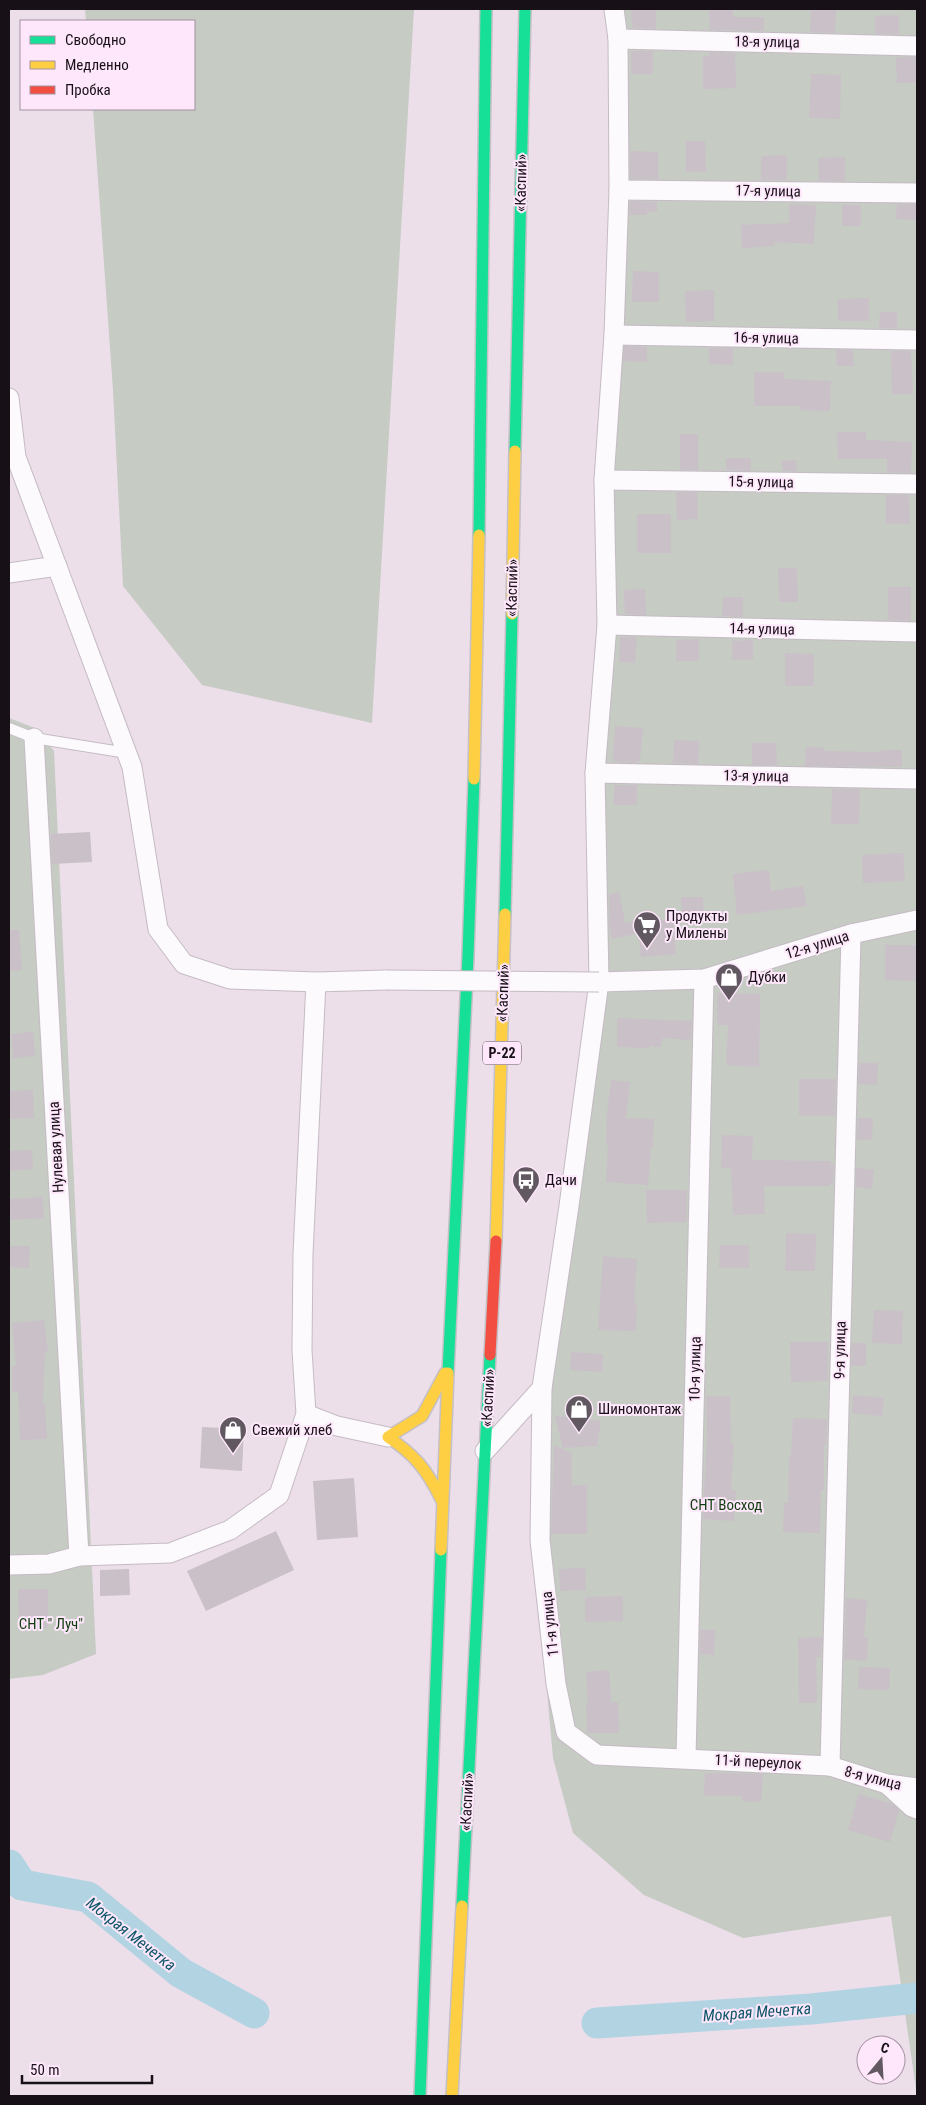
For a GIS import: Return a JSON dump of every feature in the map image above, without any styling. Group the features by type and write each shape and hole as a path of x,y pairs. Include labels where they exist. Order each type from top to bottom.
{"highway":[{"name":"Р-22","path":"420,2096 448,1367 468,956 478,647 486,9"},
{"name":"«Каспий»","path":"452,2096 495,1266 504,964 525,9"},
{"path":"443,1503 428,1470 407,1448 388,1436 422,1416 448,1367"}],"street":[{"name":"11-я улица","path":"614,9 618,39 619,190 614,335 604,480 608,625 595,773 599,982 570,1206 542,1388 540,1540 556,1684 566,1732 597,1755 686,1758"},
{"name":"18-я улица","path":"618,39 917,46"},
{"name":"17-я улица","path":"619,190 917,193"},
{"name":"16-я улица","path":"614,335 917,340"},
{"name":"12-я улица","path":"9,398 16,457 132,767 158,929 184,964 230,980 273,982 386,980 599,982 704,979 851,934 917,920"},
{"name":"15-я улица","path":"604,480 917,484"},
{"path":"9,573 57,566"},
{"name":"14-я улица","path":"608,625 917,632"},
{"name":"Нулевая улица","path":"34,738 79,1556"},
{"name":"13-я улица","path":"595,773 917,779"},
{"name":"9-я улица","path":"830,1766 851,934"},
{"name":"10-я улица","path":"686,1758 704,979"},
{"path":"9,1565 49,1564 79,1556 170,1553 230,1530 279,1495 306,1414 302,1350 303,1254 316,982"},
{"path":"485,1451 542,1388"},
{"path":"306,1414 337,1426 388,1436"},
{"name":"11-й переулок","path":"686,1758 830,1766"},
{"name":"8-я улица","path":"830,1766 887,1784 917,1788"},
{"path":"887,1784 912,1807 917,1809"}],"lane":[{"path":"9,728 34,738 127,753"}],"green space":[{"path":"85,9 414,9 372,723 202,685 123,586 113,390 93,110 195,110 195,20 86,20"},
{"name":"СНТ Восход","path":"607,9 917,9 917,2096 891,1916 743,1938 644,1895 573,1833 553,1758 534,1545 535,1384 594,1006 599,634 612,235 610,37"},
{"name":"СНТ \" Луч\"","path":"9,718 35,728 54,751 96,1654 43,1675 9,1679"}],"building":[{"path":"631,9 656,9 656,29 632,28"},
{"path":"709,9 733,9 733,17 764,17 764,31 710,30"},
{"path":"811,9 836,9 835,33 810,32"},
{"path":"899,15 899,34 875,34 875,16"},
{"path":"631,51 653,51 653,74 631,74"},
{"path":"710,52 735,53 736,88 703,89 703,56 710,56"},
{"path":"896,57 917,57 917,83 897,83"},
{"path":"811,74 841,75 840,119 809,118"},
{"path":"686,141 705,141 706,172 686,172"},
{"path":"630,151 658,152 658,179 630,179"},
{"path":"787,155 787,180 761,180 761,156"},
{"path":"845,157 845,181 819,181 818,158"},
{"path":"630,201 657,202 657,212 647,212 647,215 629,215"},
{"path":"789,204 816,205 814,244 774,242 775,246 742,248 741,225 789,223"},
{"path":"897,204 917,204 916,220 896,219"},
{"path":"842,205 861,205 861,226 842,226"},
{"path":"633,271 659,272 659,302 632,302"},
{"path":"714,290 714,321 686,322 685,291"},
{"path":"869,298 869,321 838,321 838,299"},
{"path":"880,312 897,312 897,328 879,328"},
{"path":"624,346 647,347 647,362 623,361"},
{"path":"709,348 733,348 733,365 709,364"},
{"path":"836,350 853,350 854,366 837,366"},
{"path":"891,351 911,351 913,394 892,394"},
{"path":"754,372 784,372 784,379 831,381 830,411 801,410 801,406 754,406"},
{"path":"837,432 866,432 866,440 912,442 911,473 887,472 887,459 838,459"},
{"path":"680,434 698,434 698,470 680,470"},
{"path":"726,458 751,458 751,471 726,470"},
{"path":"796,460 797,471 783,471 782,461"},
{"path":"676,492 697,492 698,519 677,520"},
{"path":"886,495 909,495 910,524 886,524"},
{"path":"637,514 671,514 671,553 637,553"},
{"path":"778,568 797,568 798,602 779,602"},
{"path":"888,587 911,587 911,621 888,620"},
{"path":"645,589 646,615 625,614 624,590"},
{"path":"723,597 743,597 743,617 722,616"},
{"path":"620,637 637,637 635,663 619,662"},
{"path":"699,639 699,661 676,661 676,640"},
{"path":"753,640 753,660 732,660 732,641"},
{"path":"785,653 814,654 814,686 785,686"},
{"path":"615,726 643,728 640,761 637,761 637,763 615,762 613,759"},
{"path":"674,740 699,741 698,764 673,763"},
{"path":"752,743 776,743 777,765 752,765"},
{"path":"806,746 824,748 823,751 881,752 881,750 902,750 902,767 805,766"},
{"path":"614,785 637,785 637,805 614,805"},
{"path":"832,789 860,789 859,824 831,824"},
{"path":"90,832 92,862 52,864 51,834"},
{"path":"903,853 905,881 863,883 862,855"},
{"path":"769,870 771,891 803,886 807,906 737,915 733,874"},
{"path":"619,892 625,923 673,919 676,954 641,957 639,933 612,939 609,926 609,894"},
{"path":"681,897 703,897 704,917 682,917"},
{"path":"9,930 19,930 22,970 9,971"},
{"path":"885,945 917,945 917,981 885,980"},
{"path":"717,993 760,994 759,1067 726,1065 728,1025 717,1025"},
{"path":"617,1018 692,1021 691,1040 662,1038 661,1047 617,1047"},
{"path":"33,1032 35,1056 13,1058 11,1034"},
{"path":"859,1063 878,1063 877,1085 858,1084"},
{"path":"799,1079 836,1079 835,1116 799,1116"},
{"path":"611,1080 630,1082 626,1118 654,1119 653,1147 651,1147 648,1185 606,1182 607,1113"},
{"path":"33,1090 34,1118 9,1119 9,1091"},
{"path":"858,1118 873,1118 872,1140 857,1140"},
{"path":"722,1135 753,1136 752,1160 831,1161 831,1165 834,1165 833,1184 830,1184 830,1186 764,1186 765,1214 733,1215 731,1168 721,1168"},
{"path":"32,1150 33,1169 9,1171 9,1151"},
{"path":"856,1168 874,1170 872,1189 856,1187"},
{"path":"646,1190 687,1190 687,1222 647,1223"},
{"path":"42,1197 44,1218 11,1220 9,1199"},
{"path":"786,1233 816,1234 815,1271 785,1271"},
{"path":"720,1245 749,1245 749,1268 719,1268"},
{"path":"9,1246 30,1246 29,1268 9,1267"},
{"path":"603,1256 637,1259 634,1303 637,1303 636,1331 598,1330"},
{"path":"874,1310 903,1311 902,1344 872,1343"},
{"path":"44,1320 48,1352 45,1352 43,1403 45,1403 47,1439 20,1440 18,1392 12,1392 12,1366 16,1366 12,1323"},
{"path":"790,1342 828,1342 828,1381 791,1382"},
{"path":"852,1343 866,1343 866,1366 851,1366"},
{"path":"571,1352 603,1354 602,1372 570,1370"},
{"path":"853,1395 884,1398 882,1416 852,1413"},
{"path":"706,1396 730,1396 731,1443 734,1443 731,1490 736,1491 734,1521 703,1519 707,1432"},
{"name":"Шиномонтаж","path":"555,1416 601,1421 597,1446 563,1448"},
{"path":"793,1418 827,1419 826,1446 824,1446 824,1490 821,1490 820,1533 783,1532 784,1503 788,1503 789,1456 791,1456"},
{"path":"202,1427 244,1429 242,1471 200,1468"},
{"path":"554,1445 572,1453 572,1485 587,1485 587,1534 551,1534"},
{"path":"354,1478 358,1537 317,1540 313,1481"},
{"path":"276,1531 294,1570 206,1611 187,1571"},
{"path":"585,1568 586,1590 560,1591 559,1569"},
{"path":"129,1569 130,1595 100,1596 100,1570"},
{"path":"18,1589 48,1589 48,1628 19,1628"},
{"path":"623,1596 623,1621 585,1622 585,1597"},
{"path":"846,1598 867,1600 864,1637 868,1637 867,1661 844,1659"},
{"path":"700,1630 715,1630 714,1655 700,1654"},
{"path":"822,1637 821,1657 816,1657 817,1703 799,1703 798,1638"},
{"path":"859,1667 890,1668 889,1690 858,1689"},
{"path":"609,1670 611,1702 618,1702 619,1733 587,1733 586,1672"},
{"path":"705,1773 763,1774 761,1802 742,1801 742,1796 704,1796"},
{"path":"859,1794 892,1804 899,1810 890,1842 848,1830"}],"waterway":[{"name":"Мокрая Мечетка","path":"9,1865 22,1885 88,1897 181,1973 254,2013"},
{"name":"Мокрая Мечетка","path":"597,2023 811,2009 917,1998"}],"traffic: fast":[{"path":"479,535 486,9"},
{"path":"515,451 525,9"},
{"path":"505,914 512,614"},
{"path":"448,1373 468,956 474,779"},
{"path":"462,1906 490,1355"},
{"path":"420,2096 441,1550"}],"traffic: slow":[{"path":"512,614 515,451"},
{"path":"474,779 479,535"},
{"path":"496,1241 505,914"},
{"path":"441,1499 431,1480 419,1464 406,1450 388,1437 422,1416 445,1373"},
{"path":"441,1550 448,1373"},
{"path":"452,2096 462,1906"}],"traffic: jam":[{"path":"490,1355 496,1241"}],"place":[{"name":"Продукты у Милены","path":"647,949"},
{"name":"Дубки","path":"729,1001"},
{"name":"Дачи","path":"526,1204"},
{"name":"Шиномонтаж","path":"579,1433"},
{"name":"Свежий хлеб","path":"233,1454"}]}
